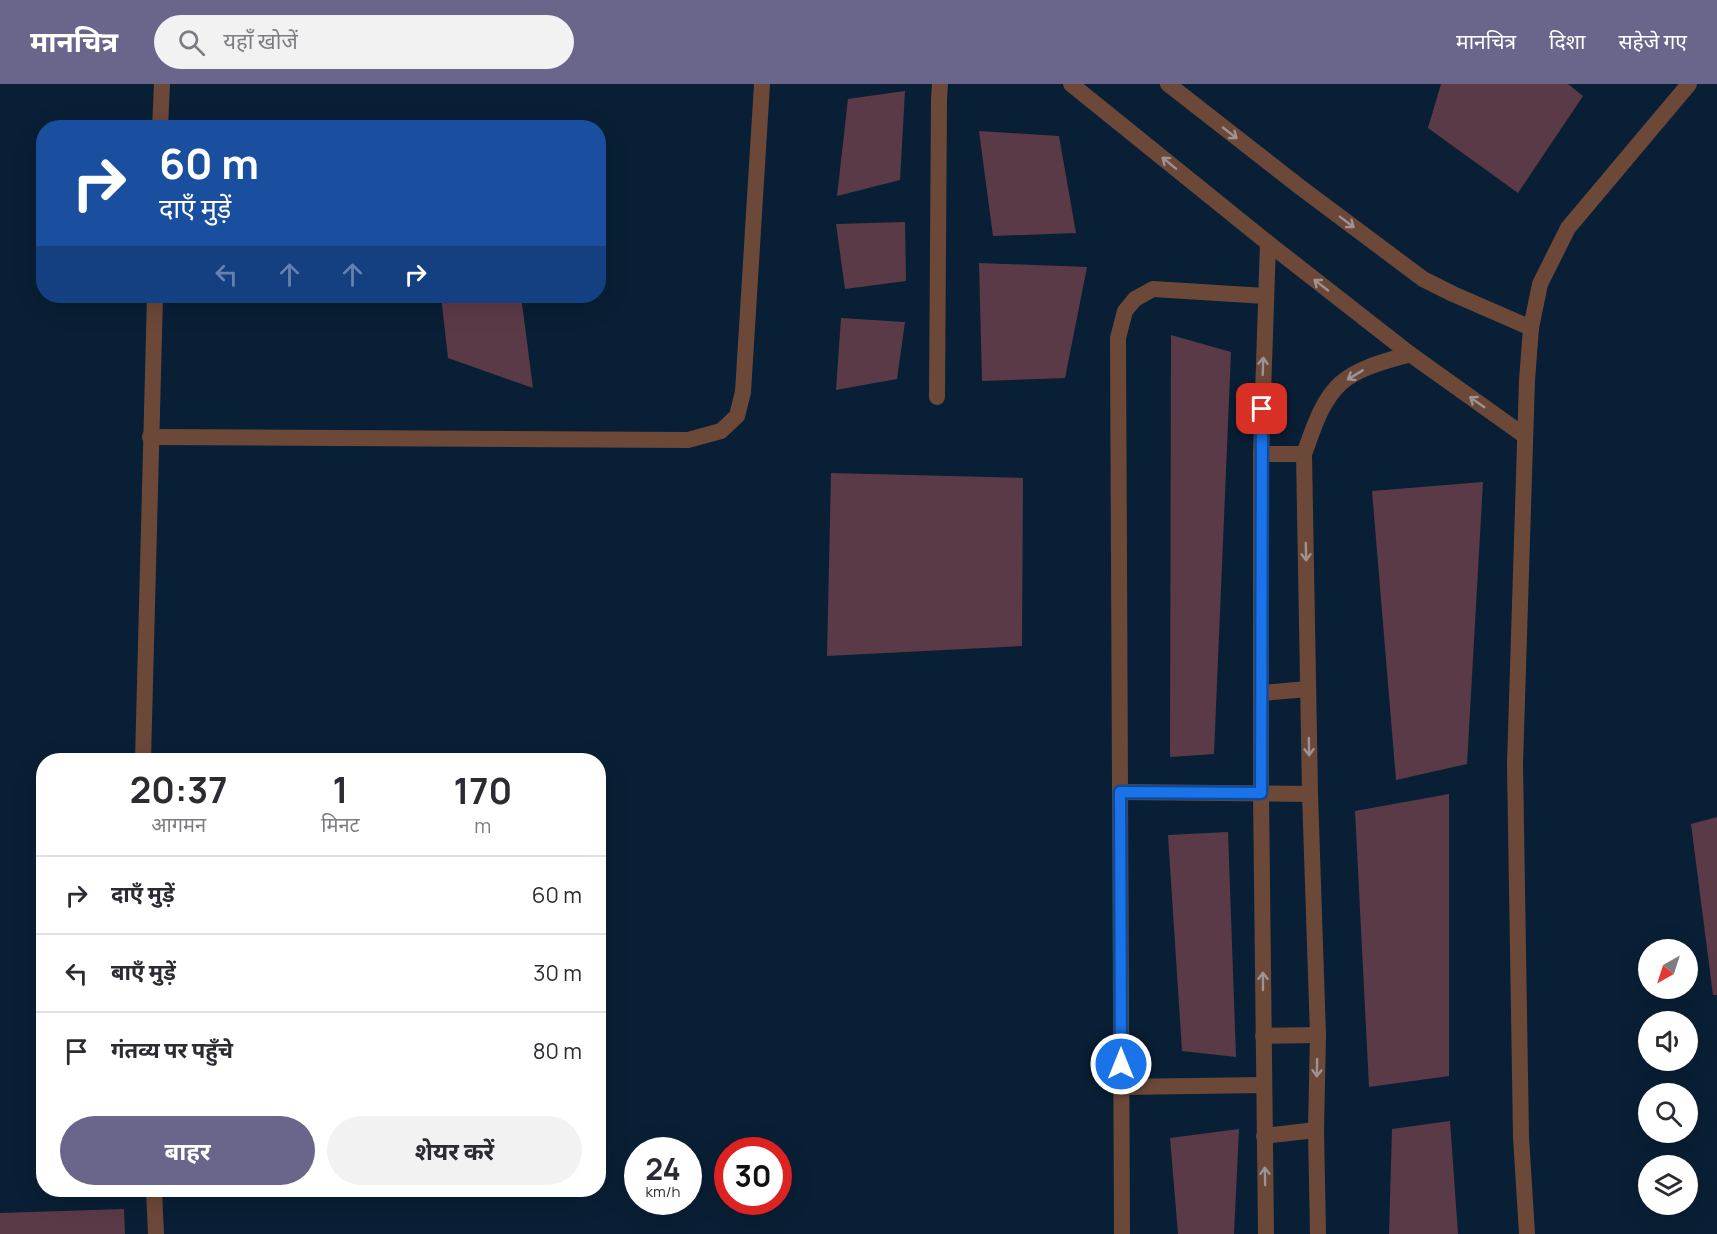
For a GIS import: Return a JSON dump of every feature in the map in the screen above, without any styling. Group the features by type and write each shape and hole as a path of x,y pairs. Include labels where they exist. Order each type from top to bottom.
{"street":[{"path":"160,120 162,84"},
{"path":"150,436 688,440 721,431 737,416 743,392 762,84"},
{"path":"937,397 940,84"},
{"path":"1071,84 1410,354 1525,436"},
{"path":"1168,84 1423,279 1531,328"},
{"path":"1527,1234 1521,1137 1515,764 1527,380 1531,328 1540,284 1568,228 1689,84"},
{"path":"1266,1234 1261,793 1261,454 1268,243"},
{"path":"1122,1234 1118,338 1125,311 1135,298 1153,289 1265,296"},
{"path":"142,753 155,303"},
{"path":"1318,1234 1316,1130 1318,1035 1310,794 1304,454 1321,411 1341,383 1369,366 1410,354"},
{"path":"1261,454 1304,454"},
{"path":"1262,693 1308,689"},
{"path":"1120,792 1310,794"},
{"path":"1263,1036 1318,1035"},
{"path":"1121,1087 1264,1085"},
{"path":"1264,1136 1316,1130"},
{"path":"154,1197 156,1234"}],"building":[{"path":"1441,84 1568,84 1583,96 1518,193 1428,128"},
{"path":"905,91 900,180 837,196 848,99"},
{"path":"979,131 1059,136 1076,233 993,236"},
{"path":"905,222 906,281 845,289 836,224"},
{"path":"979,263 1087,267 1065,378 982,381"},
{"path":"442,303 522,303 533,388 448,358"},
{"path":"841,318 905,322 897,379 836,390"},
{"path":"1171,335 1231,352 1214,754 1170,757"},
{"path":"831,473 1023,478 1022,646 827,656"},
{"path":"1483,482 1467,764 1396,780 1372,491"},
{"path":"1449,794 1449,1076 1369,1087 1355,811"},
{"path":"1717,817 1717,995 1713,995 1691,824"},
{"path":"1228,832 1236,1057 1182,1051 1168,835"},
{"path":"1450,1121 1458,1234 1389,1234 1392,1129"},
{"path":"1239,1129 1234,1234 1178,1234 1170,1138"},
{"path":"124,1209 125,1234 0,1234 0,1213"}],"route":[{"path":"1121,1064 1120,792 1261,793 1262,409"}]}
